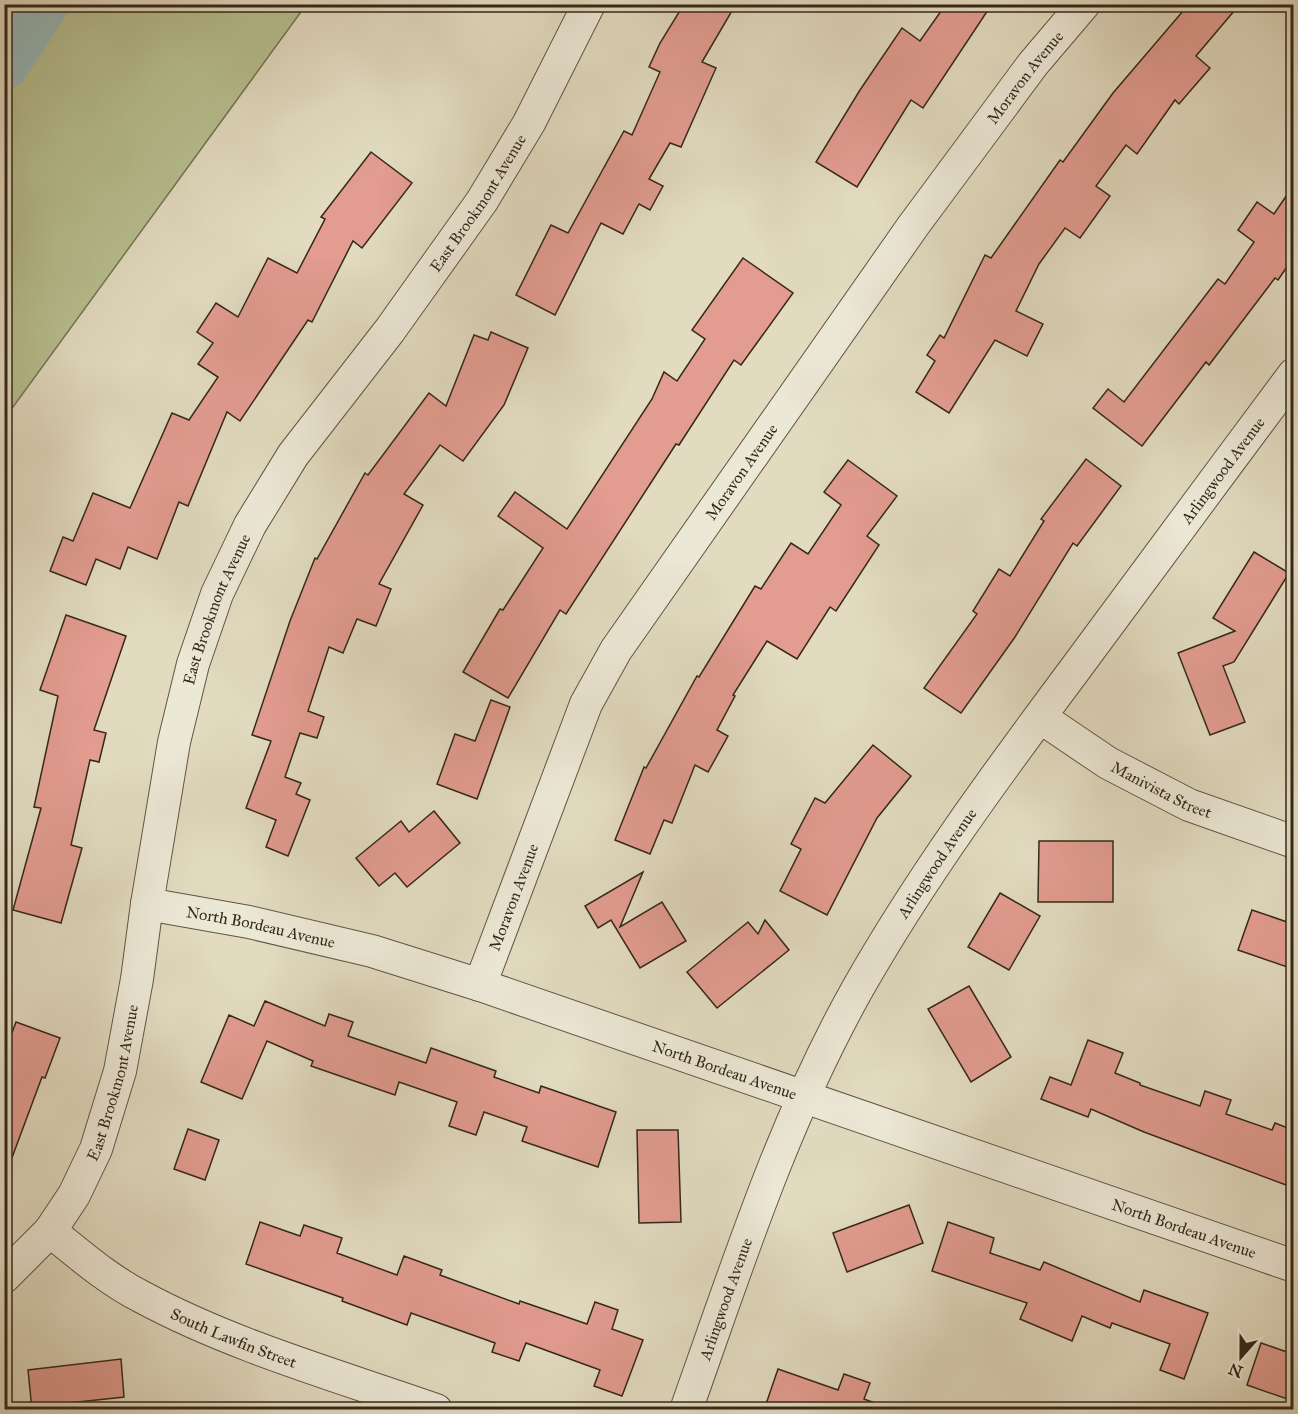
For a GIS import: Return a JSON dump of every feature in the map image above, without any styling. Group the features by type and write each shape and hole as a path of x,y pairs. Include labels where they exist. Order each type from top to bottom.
{"street":[{"name":"East Brookmont Avenue","path":"4,1277 50,1231 74,1195 96,1149 116,1082 137,979 174,742 193,664 216,594 250,525 293,455 390,330 482,201 530,123 589,4"},
{"name":"Moravon Avenue","path":"480,985 586,704 616,650 913,226 1033,64 1084,4"},
{"name":"Arlingwood Avenue","path":"686,1410 757,1210 802,1096 858,989 932,867 1293,374"},
{"name":"Manivista Street","path":"1040,717 1108,763 1189,805 1293,842"},
{"name":"North Bordeau Avenue","path":"147,904 249,922 361,949 480,985 1293,1266"},
{"name":"South Lawfin Street","path":"50,1231 90,1264 141,1297 218,1334 436,1410"}],"green space":[{"path":"4,5 306,5 5,418"}],"building":[{"path":"684,4 736,4 702,62 716,68 681,147 670,143 649,179 663,186 650,210 639,204 623,234 601,223 555,315 516,295 551,225 568,233 624,131 632,135 660,72 649,67 660,43"},
{"path":"946,4 992,4 923,108 911,100 857,187 816,162 860,90 902,28 920,41"},
{"path":"1189,4 1240,4 1196,56 1210,68 1179,104 1175,100 1137,154 1126,145 1096,186 1110,196 1080,238 1065,228 1039,264 1016,311 1043,324 1027,356 995,340 949,413 916,392 935,361 927,355 940,335 944,338 985,255 991,258 1060,160 1063,162 1113,93"},
{"path":"371,152 412,183 362,248 353,241 312,322 308,320 240,421 227,412 188,506 179,502 157,559 128,547 120,569 96,559 86,585 50,571 63,537 73,541 93,493 130,508 172,413 189,420 218,377 198,364 213,343 197,332 216,303 238,317 268,258 297,273 325,219 321,217"},
{"path":"1293,186 1293,258 1278,280 1275,278 1209,365 1206,362 1142,446 1093,408 1108,389 1124,402 1218,279 1225,284 1254,242 1238,230 1257,202 1274,214"},
{"path":"743,258 793,293 741,365 734,360 679,445 676,444 566,614 560,610 508,698 463,672 500,609 503,610 543,548 498,516 515,492 567,529 652,399 664,372 677,381 705,339 692,330"},
{"path":"491,332 528,348 504,405 463,461 440,445 404,494 423,505 379,584 391,589 376,626 357,619 343,653 329,647 308,711 324,717 317,738 300,733 285,777 301,783 296,794 310,800 288,856 266,847 276,820 246,808 271,741 252,735 290,621 315,558 317,559 365,473 368,475 429,393 446,406 474,335 488,340"},
{"path":"1086,459 1121,486 1077,546 1073,543 1015,637 961,713 924,688 977,614 973,611 999,569 1010,576 1044,521 1041,519"},
{"path":"848,460 897,496 867,536 879,545 836,611 830,607 797,659 767,641 733,695 735,696 717,730 728,736 708,772 695,765 672,823 664,820 650,854 615,840 644,767 646,768 697,676 699,677 755,586 761,589 791,543 808,554 841,505 824,492"},
{"path":"1254,552 1289,573 1234,662 1223,666 1245,722 1210,735 1178,653 1235,631 1213,618"},
{"path":"66,615 126,636 94,730 106,733 99,762 90,760 71,845 82,848 61,923 13,910 41,808 34,807 58,696 40,690"},
{"path":"491,700 510,707 477,799 437,784 455,734 475,741"},
{"path":"873,745 911,776 877,818 827,915 780,891 801,849 791,844 815,798 825,803"},
{"path":"434,811 460,843 407,887 395,873 379,886 356,858 401,821 409,832"},
{"path":"1039,841 1113,841 1113,902 1038,902"},
{"path":"643,872 620,927 662,902 686,941 640,968 611,920 598,928 585,906"},
{"path":"1000,893 1040,916 1009,970 968,947"},
{"path":"1252,910 1293,924 1293,969 1238,950"},
{"path":"765,920 789,950 717,1008 687,972 748,922 758,934"},
{"path":"969,986 1011,1057 971,1082 928,1009"},
{"path":"265,1001 325,1026 329,1014 353,1022 348,1036 426,1063 431,1048 496,1071 494,1077 539,1093 541,1086 616,1112 598,1167 522,1141 527,1127 484,1112 476,1135 449,1126 457,1102 399,1082 395,1095 311,1066 313,1061 267,1041 242,1099 201,1082 229,1015 254,1026"},
{"path":"16,1022 60,1038 45,1078 42,1077 7,1171 4,1170 4,1054"},
{"path":"1088,1040 1123,1053 1115,1073 1140,1083 1140,1085 1200,1106 1205,1091 1231,1100 1226,1114 1272,1130 1275,1123 1293,1130 1293,1163 1286,1185 1144,1132 1091,1109 1088,1117 1041,1099 1050,1077 1071,1085"},
{"path":"188,1129 219,1140 205,1180 174,1169"},
{"path":"637,1130 678,1130 681,1222 639,1223"},
{"path":"909,1205 923,1243 847,1272 833,1233"},
{"path":"260,1222 300,1236 304,1225 342,1238 337,1253 397,1275 404,1256 442,1270 440,1275 519,1304 520,1301 587,1324 595,1302 618,1310 612,1329 643,1340 622,1396 594,1386 600,1370 526,1343 519,1361 492,1352 495,1343 411,1313 407,1325 342,1301 343,1298 246,1264"},
{"path":"948,1222 994,1238 990,1253 1040,1270 1044,1262 1140,1302 1144,1290 1208,1313 1184,1379 1160,1370 1170,1344 1112,1323 1110,1328 1082,1316 1072,1341 1020,1319 1027,1303 932,1271"},
{"path":"1261,1343 1293,1354 1293,1401 1247,1385"},
{"path":"121,1359 124,1397 60,1404 61,1410 32,1410 28,1370"},
{"path":"778,1369 838,1390 844,1374 870,1383 864,1399 883,1406 882,1410 764,1410"}],"waterway":[{"path":"4,64 43,4"}]}
